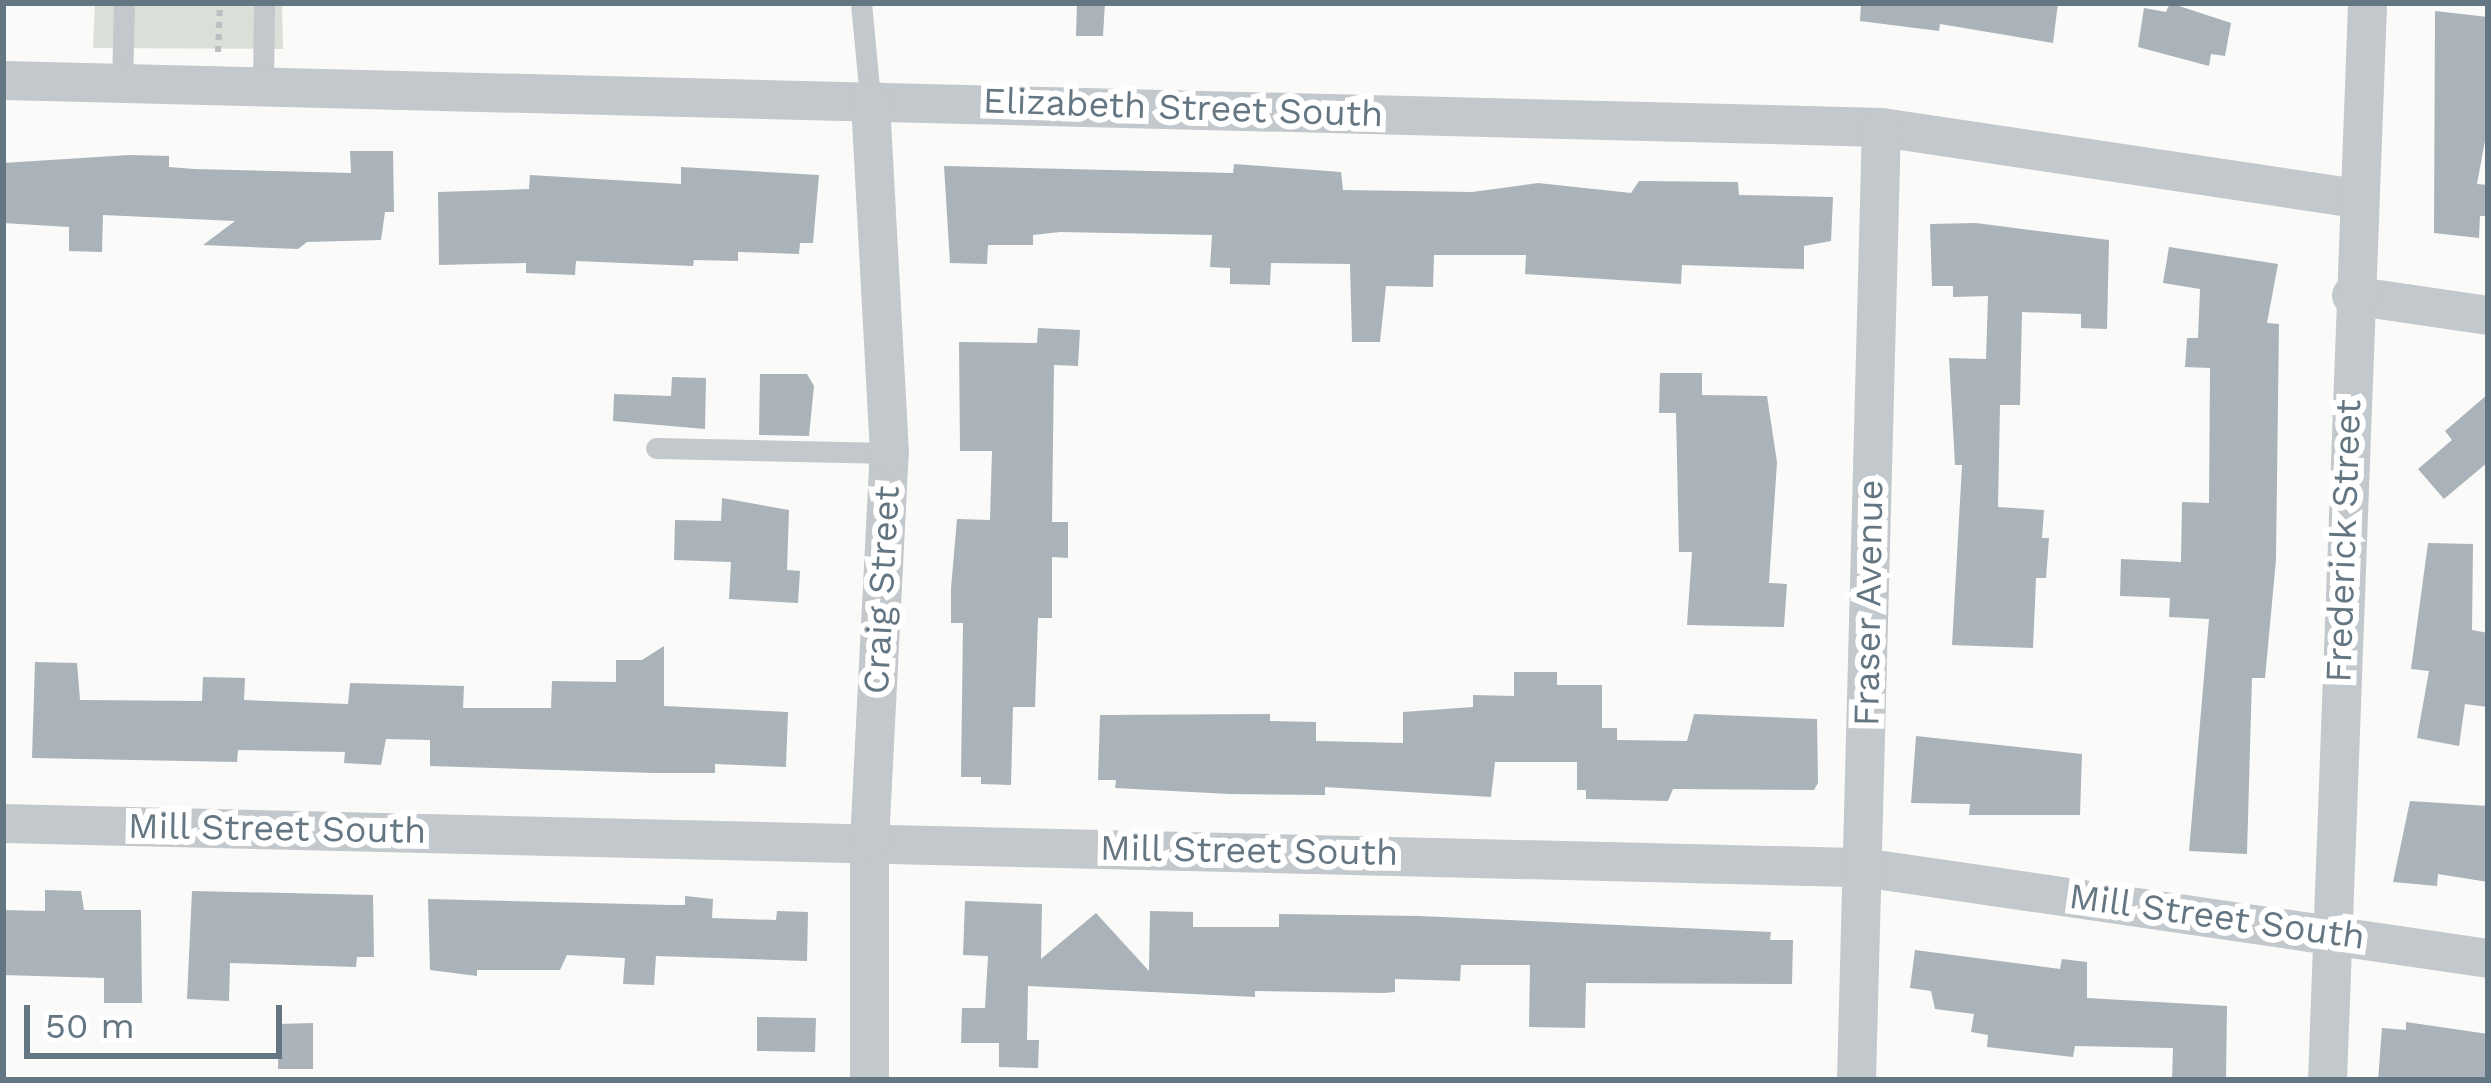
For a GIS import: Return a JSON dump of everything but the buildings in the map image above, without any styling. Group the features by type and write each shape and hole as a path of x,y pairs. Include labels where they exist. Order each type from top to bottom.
{"street":[{"name":"Frederick Street","path":"2327,1080 2351,295 2367,3"},
{"name":"Elizabeth Street South","path":"3,80 1881,127 2357,198"},
{"name":"Craig Street","path":"869,1080 869,842 889,453 870,99"},
{"name":"Fraser Avenue","path":"1856,1080 1881,127"},
{"path":"2351,295 2488,315"},
{"name":"Mill Street South","path":"3,823 1862,867 2488,958"}],"lane":[{"path":"122,83 124,3"},
{"path":"263,86 264,3"},
{"path":"861,3 870,99"},
{"path":"656,448 889,453"}],"path":[{"path":"214,85 220,3"}],"shaded area":[{"path":"95,3 282,3 283,49 93,48"}]}
